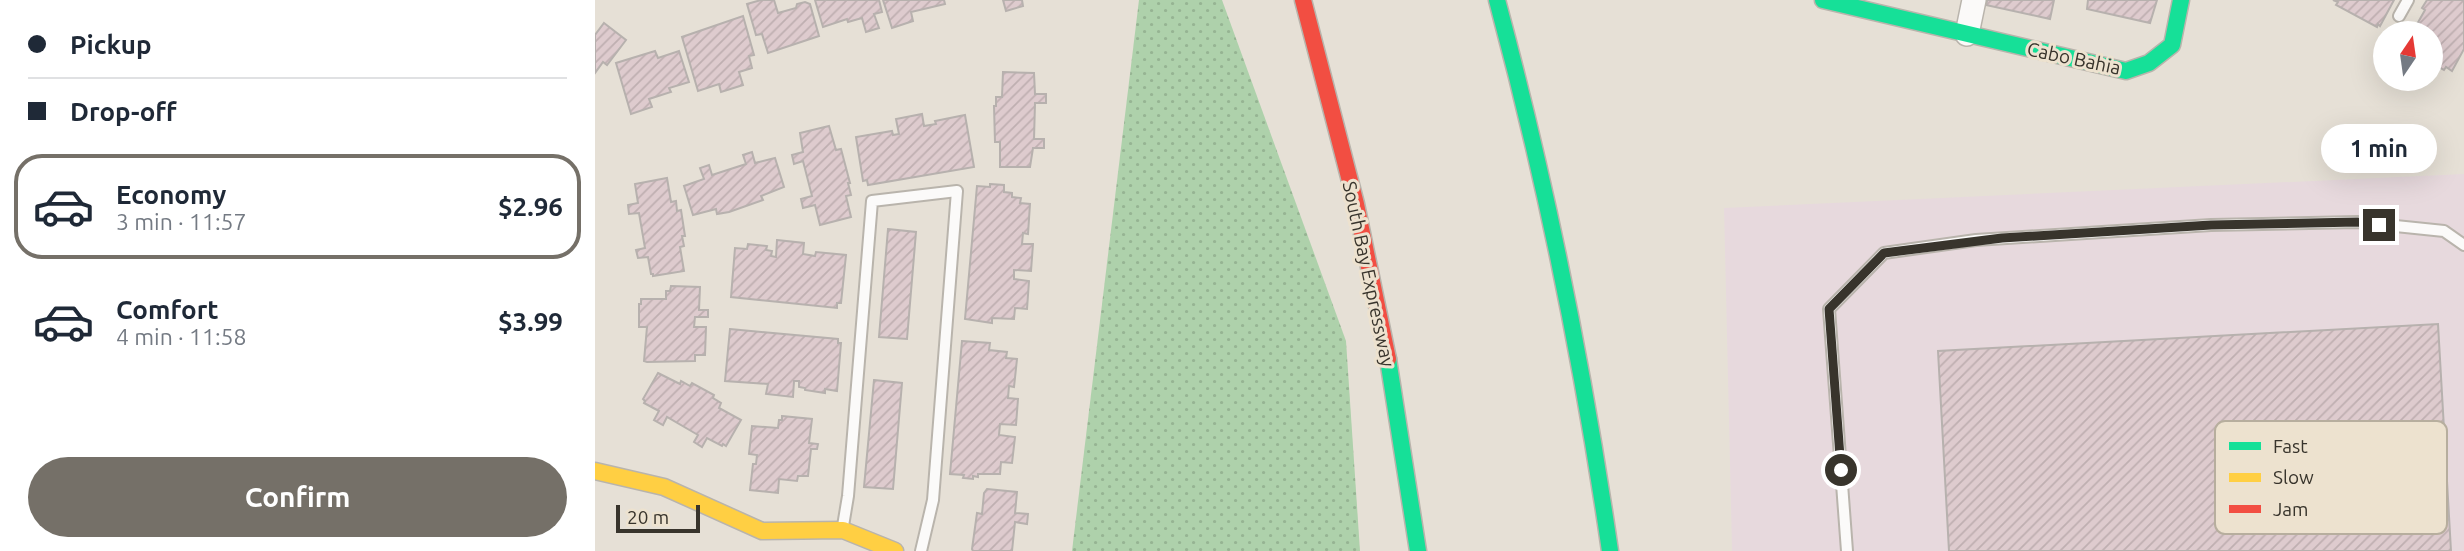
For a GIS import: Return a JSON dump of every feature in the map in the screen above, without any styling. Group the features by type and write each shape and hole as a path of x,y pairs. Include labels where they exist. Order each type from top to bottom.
{"main road":[{"name":"South Bay Expressway","path":"1303,0 1344,154 1378,307 1418,551"},
{"path":"1497,0 1535,148 1562,269 1590,417 1610,551"},
{"name":"Cabo Bahia","path":"1823,0 2126,71 2149,63 2172,45 2181,0"},
{"path":"595,471 664,487 762,531 843,530 895,551"}],"street":[{"path":"1967,34 1974,0"}],"lane":[{"path":"2399,16 2408,0"},
{"path":"843,530 872,201 957,191 933,500 921,551"},
{"path":"1847,551 1829,309 1884,253 1976,240 2211,225 2357,222 2444,231 2464,245"}],"shaded area":[{"path":"2464,174 2464,551 1732,551 1724,208"}],"green space":[{"path":"1139,0 1222,0 1346,341 1360,551 1072,551"}],"building":[{"path":"774,0 778,13 796,8 797,4 810,4 819,36 768,53 762,34 756,35 747,4"},
{"path":"815,0 879,0 882,12 874,14 879,28 866,32 862,18 848,22 847,19 823,27"},
{"path":"883,0 944,0 945,4 911,12 913,21 892,28"},
{"path":"1003,0 1022,0 1023,6 1006,11"},
{"path":"1985,0 2054,0 2050,19 1986,5"},
{"path":"2088,0 2157,0 2150,23 2087,9"},
{"path":"2333,0 2394,0 2383,21 2373,21 2373,25 2336,5 2338,2"},
{"path":"2427,0 2464,0 2464,49 2452,71 2446,67 2443,69 2443,21 2419,21 2425,10 2422,8"},
{"path":"743,16 754,55 749,56 752,68 739,72 743,85 721,92 719,84 698,91 682,37"},
{"path":"604,23 626,40 607,65 603,62 595,73 595,35"},
{"path":"655,51 658,58 679,51 689,82 669,88 671,92 649,99 652,107 631,114 616,63"},
{"path":"1003,72 1034,73 1035,94 1046,94 1046,103 1035,103 1034,139 1044,139 1044,148 1033,148 1030,167 1000,167 1000,142 995,142 994,106 996,97 1002,97"},
{"path":"922,114 924,126 965,115 974,167 868,185 867,180 863,181 856,137 892,131 893,135 899,134 896,119"},
{"path":"829,126 836,150 841,149 850,183 851,195 846,196 851,217 820,225 815,205 803,208 801,199 812,196 803,161 794,164 792,155 803,152 800,133"},
{"path":"752,152 755,163 775,158 784,187 761,196 763,200 729,212 717,214 716,209 693,215 684,186 704,179 700,168 709,165 712,175 746,164 743,155"},
{"path":"667,178 671,202 676,201 677,211 681,210 685,236 682,236 684,246 680,247 684,271 653,276 648,257 638,258 636,250 645,248 639,213 629,214 628,205 638,203 635,184"},
{"path":"990,184 1004,185 1004,192 1021,198 1020,203 1030,204 1028,234 1023,233 1022,244 1033,244 1031,271 1014,270 1014,279 1029,281 1027,309 1015,308 1014,319 992,318 992,323 965,319 977,186 990,187"},
{"path":"888,229 916,232 907,339 879,337"},
{"path":"777,240 804,243 803,254 815,256 816,252 846,255 841,303 837,303 837,308 731,297 735,248 747,249 748,244 767,246 766,250 772,251 771,256 776,257"},
{"path":"671,286 700,287 699,310 708,310 708,317 695,317 694,327 706,327 705,355 695,355 695,361 644,361 647,327 639,327 639,304 641,299 666,299 666,291 670,291"},
{"path":"2438,324 2444,421 2215,421 2215,534 2447,534 2447,481 2451,551 1949,551 1938,351"},
{"path":"730,329 838,339 838,343 841,343 837,391 825,389 825,393 805,390 799,387 799,381 794,381 793,397 766,394 768,384 725,381"},
{"path":"962,341 990,343 989,350 1007,352 1006,358 1017,359 1014,387 1009,386 1008,398 1018,399 1016,425 1000,424 999,435 1015,437 1012,463 1001,462 1000,474 978,474 978,477 973,476 973,479 950,474"},
{"path":"658,373 680,384 681,381 690,386 692,383 714,395 713,398 721,403 719,408 741,420 726,446 707,438 702,447 694,442 698,435 667,417 663,425 654,420 659,411 644,403 643,399"},
{"path":"874,380 902,383 893,489 864,487"},
{"path":"782,416 812,419 809,443 818,444 817,449 811,449 808,476 798,476 797,481 779,479 778,493 750,490 753,464 756,464 757,455 749,454 752,426 778,428"},
{"path":"987,489 1017,492 1015,513 1028,514 1027,524 1015,522 1012,551 972,549 977,513 982,514 984,493"}],"traffic: fast":[{"path":"1497,0 1532,137 1562,274 1610,551"},
{"path":"1823,0 2126,71 2149,63 2172,45 2181,0"},
{"path":"1388,359 1418,551"}],"traffic: slow":[{"path":"595,471 664,487 762,531 843,530 895,551"}],"traffic: jam":[{"path":"1303,0 1356,204 1388,359"}],"route":[{"path":"1841,470 1829,309 1884,253 1976,240 2211,225 2357,222 2379,225"}]}
